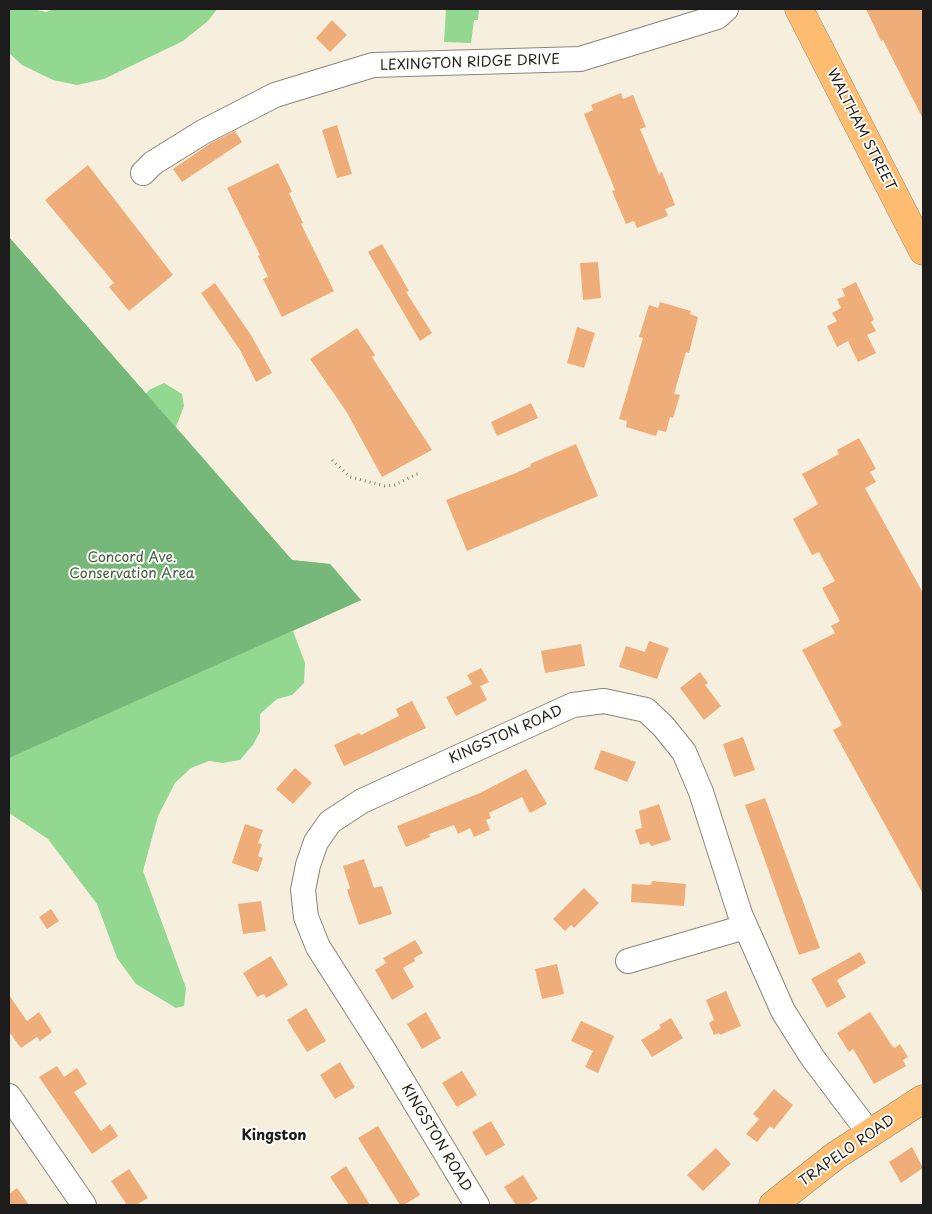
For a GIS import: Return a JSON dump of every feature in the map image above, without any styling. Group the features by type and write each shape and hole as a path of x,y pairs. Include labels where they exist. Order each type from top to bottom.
{"main road":[{"name":"WALTHAM STREET","path":"799,9 923,251"},
{"name":"TRAPELO ROAD","path":"773,1205 835,1156 923,1099"}],"street":[{"path":"669,31 684,9"},
{"name":"LEXINGTON RIDGE DRIVE","path":"143,173 153,163 203,132 275,95 372,65 580,59 717,17 726,9"},
{"name":"KINGSTON ROAD","path":"477,1205 383,1049 318,947 306,917 303,890 308,864 316,842 330,822 362,801 573,705 604,701 646,710 663,726 684,752 701,792 745,927 783,1011 812,1057 870,1134"},
{"path":"628,961 745,927"},
{"path":"9,1096 84,1205"}],"path":[{"path":"332,460 350,477 385,486 395,485 421,472"}],"green space":[{"path":"9,9 33,9 46,12 54,9 217,9 208,21 183,41 104,79 77,85 53,80 22,65 9,53"},
{"path":"446,9 479,9 478,20 474,20 471,43 444,42"},
{"name":"Concord Ave. Conservation Area","path":"9,237 146,394 149,390 164,383 182,394 184,406 176,427 292,560 330,564 361,600 293,631 305,663 304,683 292,695 277,699 260,714 260,732 253,745 240,760 223,763 209,761 191,768 175,783 158,816 143,871 186,988 184,1006 176,1008 136,984 117,958 97,904 48,839 9,813"},
{"name":"Concord Ave. Conservation Area","path":"9,237 292,560 330,564 361,600 9,758"}],"building":[{"path":"866,9 923,9 923,119 883,40 881,41"},
{"path":"332,20 347,35 330,52 316,38"},
{"path":"621,93 623,99 633,95 646,127 640,129 659,174 662,172 675,205 665,209 668,216 637,228 634,221 626,224 612,191 615,190 584,114 593,110 591,105"},
{"path":"337,125 352,174 337,178 322,130"},
{"path":"235,131 242,142 182,182 173,169 211,143"},
{"path":"278,163 292,192 289,193 303,223 301,224 334,291 282,317 263,279 268,277 258,256 260,255 227,188"},
{"path":"88,165 173,275 129,311 109,287 114,283 45,200"},
{"path":"382,244 409,291 406,292 432,333 420,341 368,252"},
{"path":"598,262 601,298 583,300 580,263"},
{"path":"856,282 874,320 871,322 876,331 867,335 876,353 858,362 848,341 837,347 827,326 837,321 832,313 841,308 837,299 845,296 842,289"},
{"path":"215,283 251,335 272,373 256,382 240,350 201,293"},
{"path":"660,302 691,311 690,314 698,317 689,353 686,352 674,394 680,395 673,418 670,417 666,432 658,430 656,436 626,427 627,421 619,419 643,338 639,337 649,305 658,308"},
{"path":"577,327 595,333 584,368 567,363"},
{"path":"357,328 375,355 372,357 432,450 382,477 346,411 310,359"},
{"path":"531,403 538,418 497,436 491,422"},
{"path":"859,438 876,469 870,472 876,482 865,488 923,593 923,894 833,730 842,725 802,650 835,633 831,626 840,621 822,588 835,581 819,552 812,555 793,519 818,504 802,474 839,454 837,450"},
{"path":"576,444 598,496 467,551 446,500 516,473 531,466 530,464"},
{"path":"649,641 669,648 657,679 619,667 626,646 645,652"},
{"path":"581,644 585,666 545,673 541,651"},
{"path":"481,668 489,682 480,686 487,700 456,716 446,697 472,684 467,675"},
{"path":"700,672 708,683 705,685 721,706 704,720 680,688"},
{"path":"412,701 426,728 344,766 334,745 359,733 361,735 399,716 396,709"},
{"path":"743,737 755,770 734,777 723,744"},
{"path":"601,750 636,762 627,782 594,769"},
{"path":"295,768 312,783 293,804 276,789"},
{"path":"526,769 547,804 530,813 522,797 489,813 491,818 486,820 490,830 474,837 470,828 458,834 454,825 429,834 430,837 406,847 397,826 480,793"},
{"path":"765,798 820,948 799,955 745,805"},
{"path":"659,804 671,840 651,846 649,842 640,845 635,830 642,828 639,811"},
{"path":"245,824 263,830 258,843 262,844 258,856 263,858 258,872 232,863"},
{"path":"364,859 374,888 382,886 392,914 359,925 347,890 350,888 343,866"},
{"path":"652,881 686,884 684,906 631,902 632,884 651,885"},
{"path":"584,888 599,903 574,928 571,925 565,931 553,919"},
{"path":"261,901 266,931 243,934 238,904"},
{"path":"51,909 59,921 47,929 39,917"},
{"path":"415,940 423,953 414,958 415,961 403,968 414,987 392,1000 375,970 386,963 383,958"},
{"path":"860,952 866,963 837,980 846,997 827,1008 811,979"},
{"path":"271,956 288,985 266,998 264,994 257,997 243,973"},
{"path":"557,964 564,994 542,999 535,969"},
{"path":"726,991 741,1026 720,1035 719,1033 714,1035 709,1023 714,1020 706,1000"},
{"path":"9,995 27,1021 39,1012 52,1032 40,1041 37,1037 21,1048 9,1032"},
{"path":"306,1008 326,1041 307,1052 287,1020"},
{"path":"426,1012 441,1038 422,1049 407,1024"},
{"path":"870,1012 892,1046 895,1048 900,1044 908,1057 903,1060 906,1066 874,1084 853,1049 849,1052 837,1033"},
{"path":"671,1018 683,1038 652,1057 641,1040 661,1028 659,1025"},
{"path":"581,1021 614,1036 598,1073 585,1067 593,1051 571,1041"},
{"path":"340,1062 355,1087 335,1099 320,1075"},
{"path":"57,1066 64,1077 77,1068 87,1084 74,1092 101,1131 110,1124 118,1136 92,1154 39,1077"},
{"path":"462,1071 477,1095 457,1107 442,1083"},
{"path":"774,1089 793,1105 774,1129 770,1126 757,1142 746,1134 759,1119 753,1114"},
{"path":"491,1121 505,1145 486,1156 472,1132"},
{"path":"378,1126 420,1195 404,1205 400,1205 358,1138"},
{"path":"912,1147 923,1168 901,1183 889,1162"},
{"path":"716,1148 731,1164 703,1191 687,1175"},
{"path":"346,1166 370,1205 349,1205 330,1177"},
{"path":"129,1169 148,1198 136,1205 127,1205 111,1181"},
{"path":"523,1175 538,1199 527,1205 516,1205 504,1187"},
{"path":"17,1188 29,1205 9,1205 9,1194"}],"district":[{"name":"Kingston","path":"274,1136"}]}
